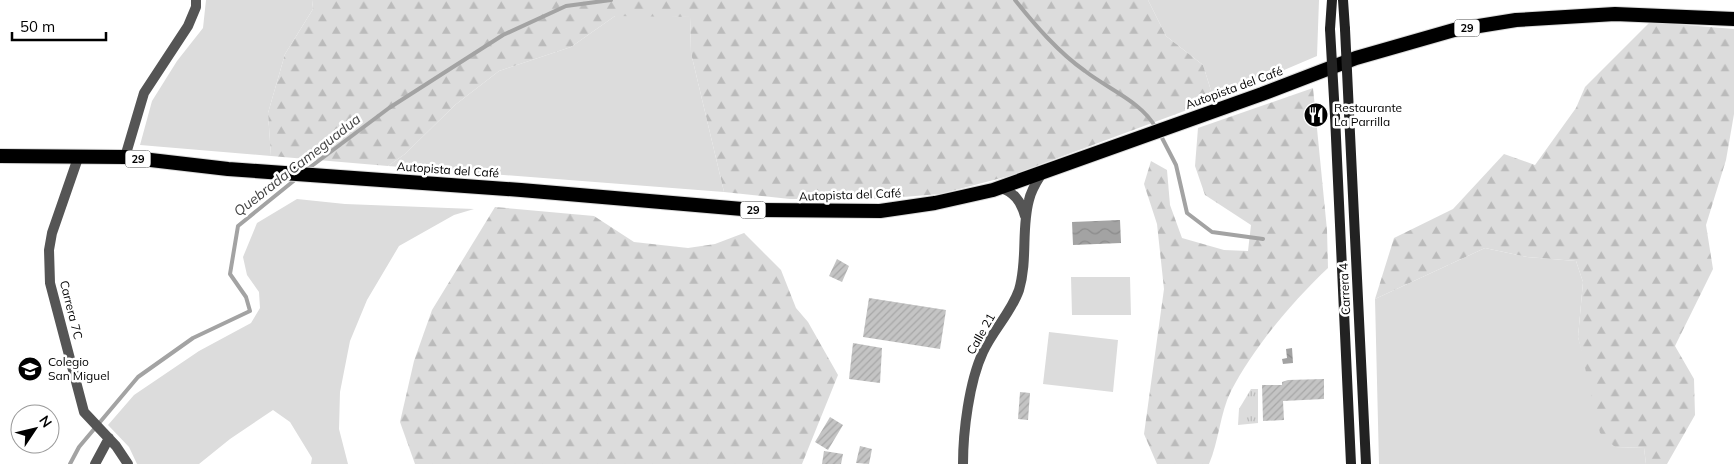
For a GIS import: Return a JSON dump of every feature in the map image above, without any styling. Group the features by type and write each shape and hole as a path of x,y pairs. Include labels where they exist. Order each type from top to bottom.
{"highway":[{"name":"Autopista del Café","path":"0,156 125,157 276,173 521,190 754,210 880,212 909,208 999,187 1383,50 1422,38 1487,24 1615,14 1734,19"}],"main road":[{"name":"Carrera 4","path":"1332,0 1330,29 1351,464"},
{"name":"Carrera 4","path":"1343,0 1366,464"}],"street":[{"path":"125,157 144,93 188,26 196,7 196,0"},
{"name":"Carrera 7C","path":"78,158 52,233 49,266 50,283 63,326 79,399 84,412 107,435 128,464"},
{"name":"Calle 21","path":"963,464 971,398 982,353 1013,305 1019,290 1024,268 1028,201 1042,172"},
{"name":"Calle 21","path":"999,187 1009,190 1015,195 1020,202 1026,219"},
{"path":"95,464 107,435"}],"green space":[{"path":"206,0 312,0 313,9 285,54 268,113 271,156 140,145 152,101 177,61 203,28"},
{"path":"312,0 1148,0 1166,36 1203,65 1214,100 1009,176 940,194 878,199 790,199 724,192 691,53 690,17 615,16 571,47 499,71 455,105 405,154 388,166 271,156 268,113 285,54 313,9"},
{"path":"1148,0 1319,0 1317,56 1214,100 1203,65 1166,36"},
{"path":"615,16 690,17 691,53 724,192 388,166 405,154 455,105 499,71 571,47"},
{"path":"1650,22 1734,29 1734,114 1726,160 1706,225 1713,269 1675,346 1694,379 1695,415 1667,464 1646,464 1644,448 1615,447 1600,433 1578,337 1583,282 1576,261 1527,257 1485,248 1375,299 1394,238 1453,209 1504,154 1535,165 1576,108 1585,87"},
{"path":"1313,88 1327,230 1328,268 1301,295 1275,326 1240,374 1227,400 1209,464 1157,464 1144,434 1164,289 1157,224 1144,184 1151,161 1167,170 1170,205 1182,238 1224,250 1248,251 1251,225 1205,195 1195,166 1198,128"},
{"path":"297,199 345,204 474,209 454,215 399,246 367,300 350,341 340,392 339,429 348,464 311,464 312,458 290,422 273,410 230,439 199,464 137,464 129,447 108,425 134,395 199,351 251,323 260,308 259,292 247,275 243,257 257,223"},
{"path":"495,207 594,216 634,242 688,248 715,244 744,233 781,270 796,308 808,322 838,375 802,464 415,464 400,422 414,361 432,310"},
{"path":"1485,248 1527,257 1576,261 1583,282 1578,337 1590,380 1615,447 1644,448 1646,464 1379,464 1375,299"},
{"path":"1071,277 1130,277 1131,315 1072,315"},
{"path":"1049,332 1118,340 1113,392 1043,384"},
{"path":"1251,389 1258,389 1258,423 1238,425 1239,409"}],"water":[{"path":"1120,220 1121,243 1073,245 1072,222"},
{"path":"1292,348 1293,363 1283,364 1282,359 1287,358 1286,349"}],"building":[{"path":"837,259 849,266 842,282 829,276"},
{"path":"869,298 946,310 940,349 863,337"},
{"path":"853,343 882,348 880,383 849,379"},
{"path":"1324,379 1324,399 1283,401 1284,420 1263,421 1262,385 1282,385 1282,382 1288,380"},
{"path":"1020,392 1030,393 1028,420 1018,419"},
{"path":"830,417 843,425 828,450 815,442"},
{"path":"860,446 872,449 869,464 856,463"},
{"path":"824,451 843,454 841,464 822,464"}],"waterway":[{"name":"Quebrada Cameguadua","path":"305,171 389,108 503,35 566,6 611,0"},
{"path":"1015,0 1056,47 1094,78 1133,103 1150,119 1156,128"},
{"path":"1160,134 1176,165 1187,213 1212,232 1263,239"},
{"name":"Quebrada Cameguadua","path":"70,464 79,447 138,377 193,338 250,311 246,297 230,274 238,226 296,179"}],"place":[{"name":"Restaurante La Parrilla","path":"1316,115"},
{"name":"Colegio San Miguel","path":"30,369"}]}
